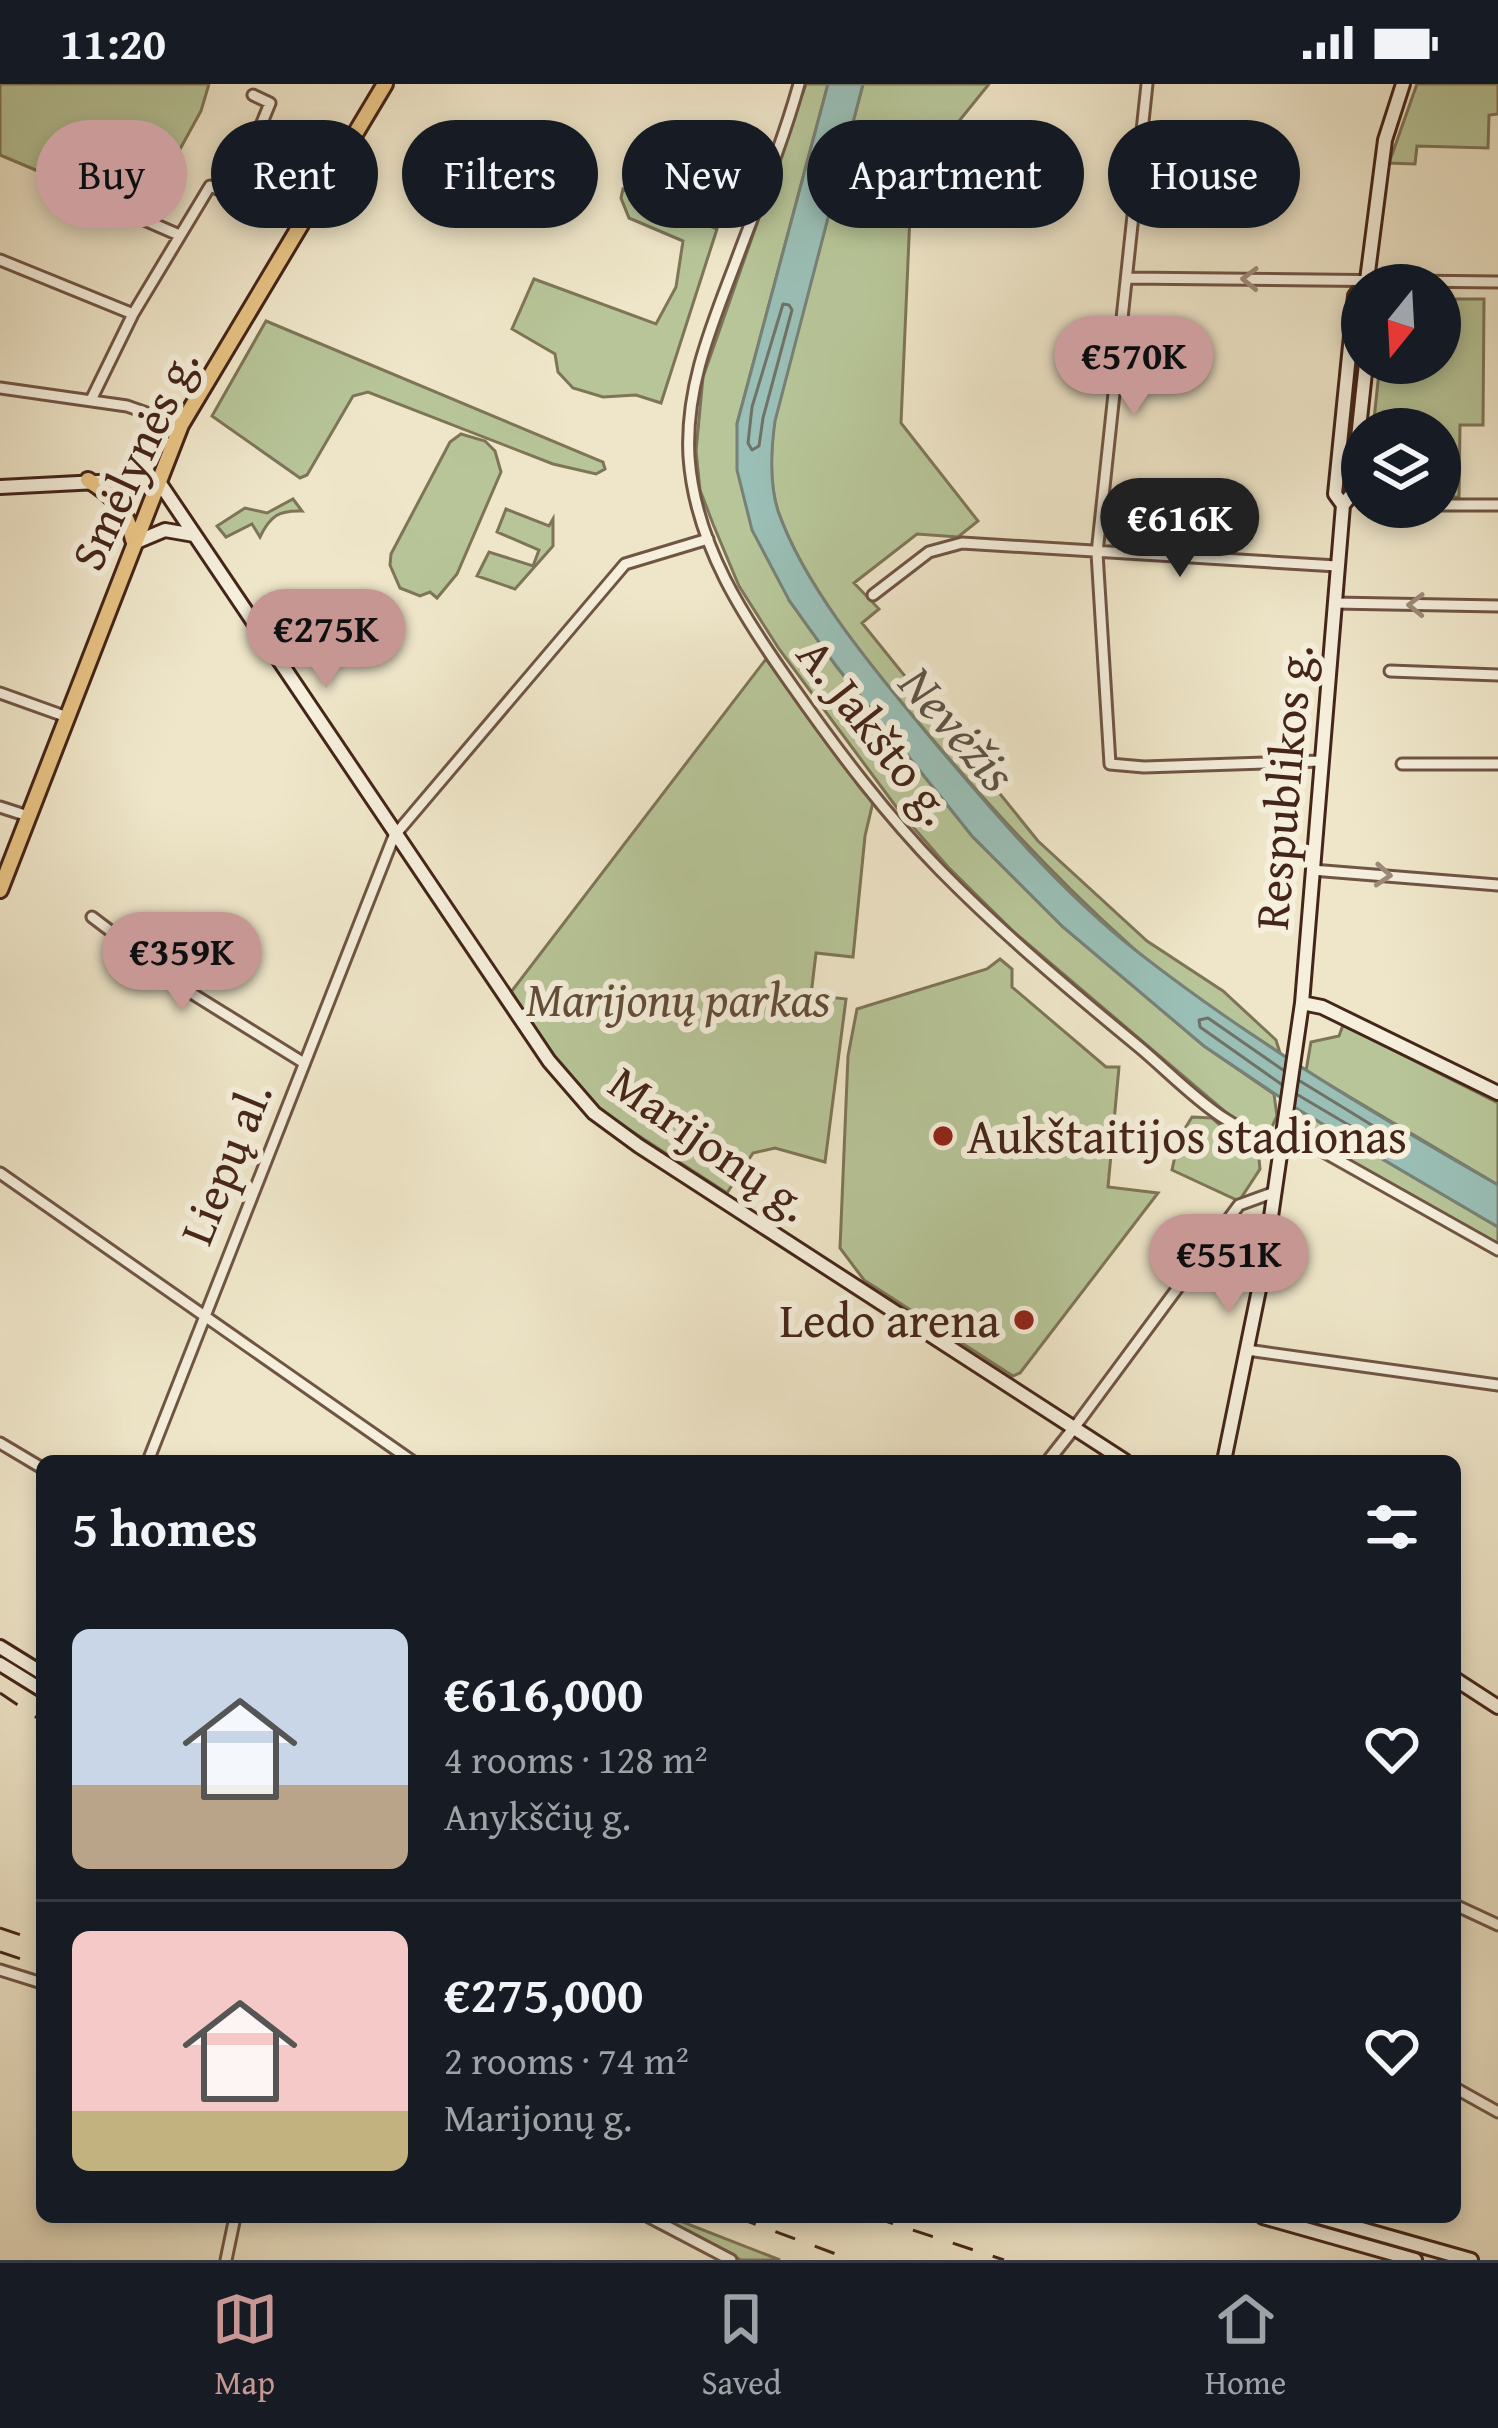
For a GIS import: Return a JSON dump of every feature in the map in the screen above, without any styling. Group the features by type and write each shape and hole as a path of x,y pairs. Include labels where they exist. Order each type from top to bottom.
{"highway":[{"name":"Smėlynės g.","path":"364,120 386,84"},
{"name":"Smėlynės g.","path":"0,890 181,424 299,228"},
{"path":"88,480 117,500 134,544"}],"main road":[{"name":"Respublikos g.","path":"1370,264 1384,140 1403,84"},
{"name":"Respublikos g.","path":"1341,432 1335,494 1341,503"},
{"path":"0,487 158,479"},
{"name":"Marijonų g.","path":"158,479 394,836 549,1061 594,1113 1116,1455"},
{"name":"Respublikos g.","path":"1225,1455 1275,1192 1302,1003 1341,526"},
{"path":"134,544 165,530 194,535"},
{"path":"1302,1003 1322,1007 1498,1093"},
{"path":"0,1647 36,1669"},
{"path":"0,1664 36,1686"},
{"path":"1461,1683 1498,1707"},
{"path":"1284,2223 1415,2260"},
{"path":"1326,2223 1328,2236"},
{"path":"1340,2223 1471,2260"}],"street":[{"name":"A. Jakšto g.","path":"800,84 705,341 692,397 689,458 708,539 738,606 829,737 940,870 1026,952 1220,1114 1256,1136 1281,1135 1498,1250"},
{"path":"1147,84 1097,554 1110,764 1144,767 1320,760"},
{"path":"253,95 270,103 263,120"},
{"path":"91,400 133,314 211,186"},
{"path":"163,228 179,235"},
{"path":"0,260 133,314"},
{"path":"1126,278 1341,282"},
{"path":"1461,282 1498,282"},
{"path":"0,388 91,400 181,424"},
{"path":"1461,505 1498,505"},
{"name":"Liepų al.","path":"150,1455 394,836 625,564 708,539"},
{"path":"873,595 914,562 944,546 962,544 1337,566"},
{"path":"1334,603 1498,606"},
{"path":"1390,671 1498,675"},
{"path":"0,693 67,717"},
{"path":"1402,764 1498,764"},
{"path":"0,806 28,817"},
{"path":"1312,870 1498,885"},
{"path":"92,917 196,997 304,1063"},
{"path":"0,1173 403,1455"},
{"path":"1053,1455 1239,1205 1275,1192"},
{"path":"1247,1350 1498,1385"},
{"path":"0,1443 36,1464"},
{"path":"1461,1908 1498,1925"},
{"path":"0,1970 36,1981"},
{"path":"1461,2091 1498,2112"},
{"path":"226,2260 234,2223"},
{"path":"660,2223 731,2260"}],"green space":[{"path":"0,84 209,84 187,136 187,120 36,120 36,170 0,155"},
{"path":"806,84 828,84 818,120 807,120 807,162 737,424 789,600 972,836 1063,927 1204,1046 1274,1094 1277,1116 1271,1129 1252,1128 1229,1115 1014,932 948,867 900,812 779,649 739,586 700,490 696,451 703,377 755,228 783,228 783,149"},
{"path":"863,84 989,84 960,120 853,120"},
{"path":"1417,84 1498,84 1498,114 1489,115 1488,148 1417,146 1415,164 1389,163"},
{"path":"652,228 717,229 661,403 636,395 603,397 573,388 558,372 555,354 512,329 534,279 656,324 676,287 683,241"},
{"path":"825,228 909,228 901,423 978,521 958,537 917,534 854,583 879,609 862,623 1038,841 1147,941 1223,991 1276,1040 1280,1053 1149,962 1018,836 894,694 819,592 789,538 773,489 774,421"},
{"path":"1461,299 1484,299 1483,425 1461,425 1461,408 1375,408 1378,384 1461,384"},
{"path":"266,321 603,462 605,469 596,474 553,464 368,392 353,396 307,475 300,478 212,416"},
{"path":"461,434 485,441 495,451 501,472 457,574 437,598 430,592 420,596 400,588 390,565 391,554 450,442"},
{"path":"293,499 302,511 276,516 260,537 252,524 226,537 217,526 245,508 267,513"},
{"path":"506,509 549,526 553,519 553,546 515,589 477,576 489,552 533,566 539,550 497,532"},
{"name":"Marijonų parkas","path":"766,659 873,802 853,957 816,953 811,995 846,999 825,1162 775,1148 753,1153 727,1193 599,1110 562,1069 511,992"},
{"path":"1000,959 1012,969 1012,987 1106,1067 1119,1067 1108,1187 1158,1193 1020,1373 1013,1376 864,1280 840,1248 848,1056 857,1009 987,969"},
{"path":"1343,1025 1498,1103 1498,1185 1306,1071 1311,1042 1339,1036"},
{"path":"1299,1110 1498,1227 1498,1249 1296,1130"},
{"path":"1192,1117 1212,1118 1259,1159 1260,1169 1239,1201 1172,1170 1179,1138"},
{"path":"670,2223 685,2223 780,2260 741,2260"}],"water":[{"path":"828,84 863,84 854,120 818,120"},
{"path":"807,162 807,228 825,228 775,421 773,489 790,541 824,600 930,737 1082,904 1139,953 1270,1046 1498,1185 1498,1227 1299,1110 1204,1046 1063,927 972,836 789,600 752,530 737,470 737,424"}],"railway":[{"path":"0,1693 36,1717"},
{"path":"0,1928 36,1940"},
{"path":"0,1952 36,1964"},
{"path":"752,2223 852,2260"},
{"path":"891,2223 1004,2260"}],"place":[{"name":"Aukštaitijos stadionas","path":"943,1136"},
{"name":"Ledo arena","path":"1024,1320"}],"water label":[{"name":"Nevėžis","path":"958,728"}]}
